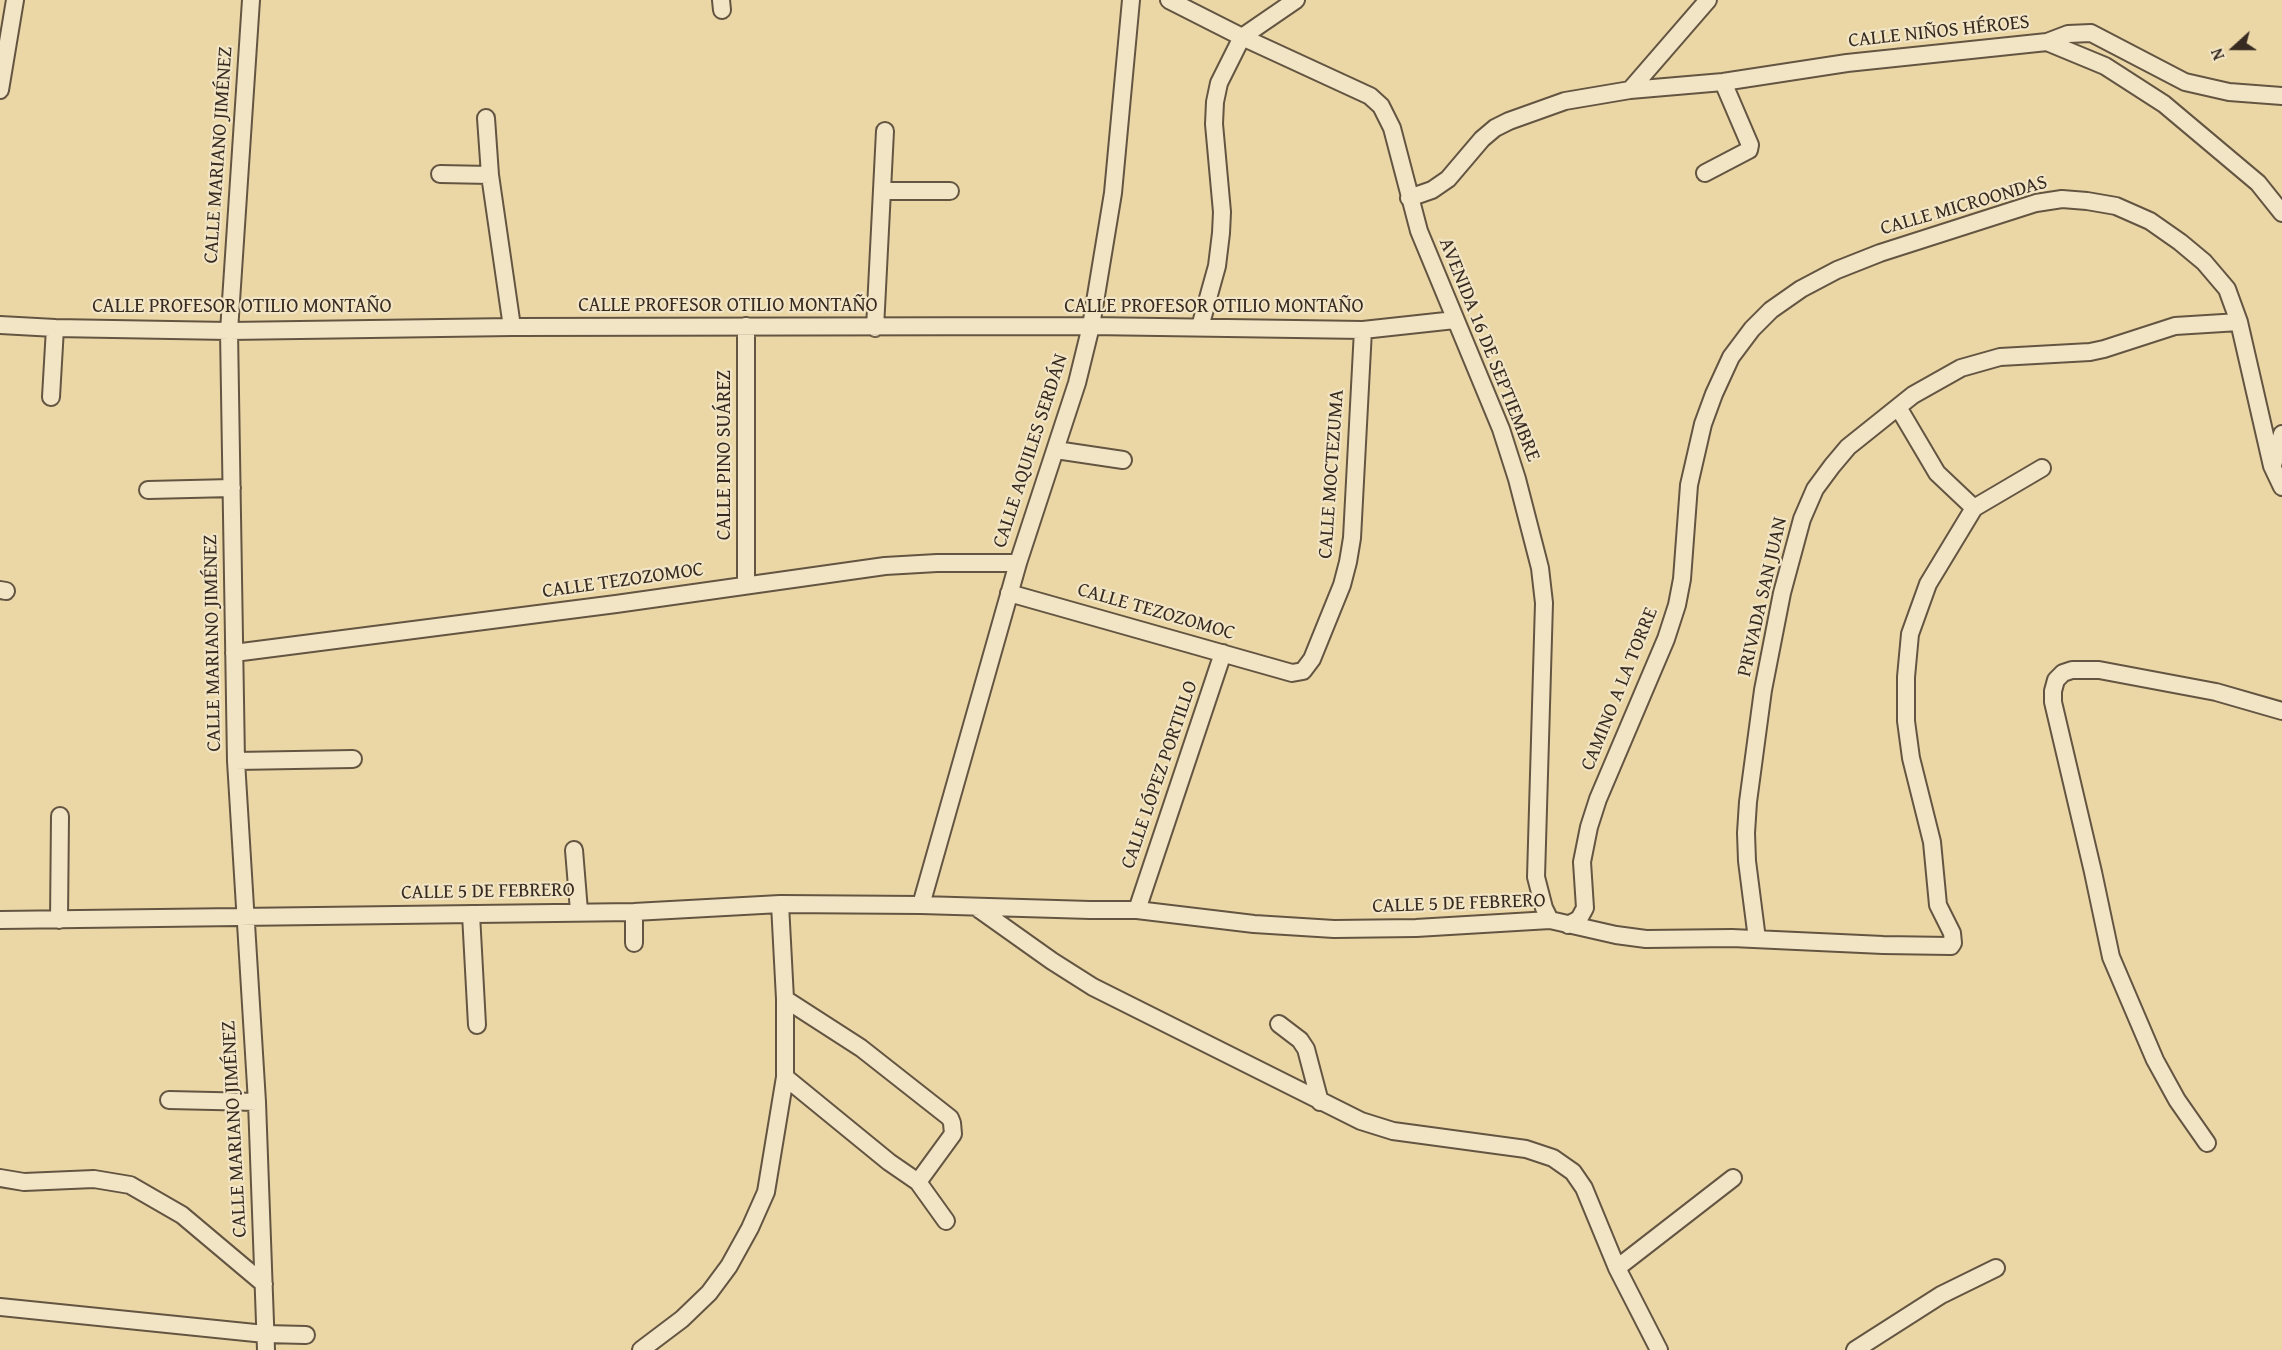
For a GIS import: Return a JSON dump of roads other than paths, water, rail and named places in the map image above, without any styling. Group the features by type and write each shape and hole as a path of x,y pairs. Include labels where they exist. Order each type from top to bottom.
{"street":[{"path":"0,90 15,0"},
{"name":"CALLE MARIANO JIMÉNEZ","path":"250,0 229,331 236,761 256,1102 265,1342"},
{"name":"CALLE AQUILES SERDÁN","path":"921,905 1009,593 1077,383 1091,326 1113,193 1131,0"},
{"name":"AVENIDA 16 DE SEPTIEMBRE","path":"1169,0 1242,37 1357,90 1381,106 1392,128 1419,231 1501,429 1517,479 1540,568 1544,603 1536,877 1544,908 1550,920"},
{"path":"1200,327 1217,266 1221,233 1222,212 1215,102 1219,82 1242,37 1296,0"},
{"path":"1630,90 1708,0"},
{"path":"2047,42 2068,34 2091,33 2186,82 2229,92 2282,96"},
{"name":"CALLE NIÑOS HÉROES","path":"1409,198 1432,190 1448,179 1482,139 1495,128 1565,101 1630,90 1723,82 1847,63 2047,42 2105,66 2164,104 2258,183 2282,213"},
{"path":"1705,173 1749,150 1750,140 1723,82"},
{"path":"486,118 490,175 512,327"},
{"path":"875,328 885,131"},
{"path":"440,174 490,175"},
{"path":"882,191 950,191"},
{"name":"CALLE MICROONDAS","path":"1752,329 1771,310 1801,289 1880,253 2036,203 2061,199 2116,206 2150,221 2180,242 2220,279 2227,289 2239,322 2272,466 2282,487"},
{"name":"CALLE PROFESOR OTILIO MONTAÑO","path":"0,325 229,331 746,326 875,328 1091,326 1363,330 1455,320"},
{"name":"PRIVADA SAN JUAN","path":"1757,939 1747,861 1748,802 1770,646 1802,519 1815,489 1832,466 1848,447 1898,407 1936,381 1980,361 2000,357 2090,352 2175,326 2239,322"},
{"name":"CALLE PINO SUÁREZ","path":"746,326 746,584"},
{"path":"51,397 55,328"},
{"name":"CAMINO A LA TORRE","path":"1568,925 1579,919 1585,908 1582,862 1589,827 1598,799 1666,639 1677,605 1682,579 1689,485 1703,424 1731,357 1752,329"},
{"name":"CALLE MOCTEZUMA","path":"1292,673 1303,671 1312,659 1342,585 1348,562 1352,538 1363,330"},
{"path":"1898,407 1937,472 1974,508 2042,468"},
{"path":"2272,466 2282,434"},
{"path":"1056,450 1123,460"},
{"path":"148,490 232,488"},
{"name":"CALLE 5 DE FEBRERO","path":"0,920 634,912 780,904 921,905 1137,910 1254,924 1334,929 1416,928 1550,920 1646,939 1757,939 1947,946 1953,944 1953,939 1938,905 1932,842 1911,758 1906,722 1906,677 1910,634 1928,584 1974,508"},
{"name":"CALLE TEZOZOMOC","path":"234,653 616,604 885,566 937,563 1018,563"},
{"name":"CALLE TEZOZOMOC","path":"1009,593 1292,673"},
{"name":"CALLE LÓPEZ PORTILLO","path":"1137,910 1223,653"},
{"path":"2207,1143 2177,1100 2155,1060 2111,957 2053,702 2053,691 2056,680 2063,673 2072,670 2098,670 2216,692 2282,711"},
{"path":"236,761 353,759"},
{"path":"59,920 60,816"},
{"path":"574,850 579,911"},
{"path":"641,1350 682,1319 709,1293 729,1266 766,1192 785,1077 785,999 780,904"},
{"path":"976,907 1093,987 1361,1121 1393,1131 1526,1149 1552,1158 1573,1172 1584,1188 1617,1268 1659,1350"},
{"path":"634,912 634,944"},
{"path":"471,914 477,1025"},
{"path":"785,999 861,1048 946,1113 952,1123 952,1134 918,1182"},
{"path":"1279,1024 1300,1040 1306,1049 1320,1102"},
{"path":"785,1077 889,1162 918,1182 946,1221"},
{"path":"169,1100 256,1102"},
{"path":"0,1178 24,1182 94,1179 130,1185 182,1215 264,1284"},
{"path":"1617,1268 1733,1178"},
{"path":"1855,1350 1941,1295 1996,1268"},
{"path":"0,1307 265,1342 306,1335"}]}
